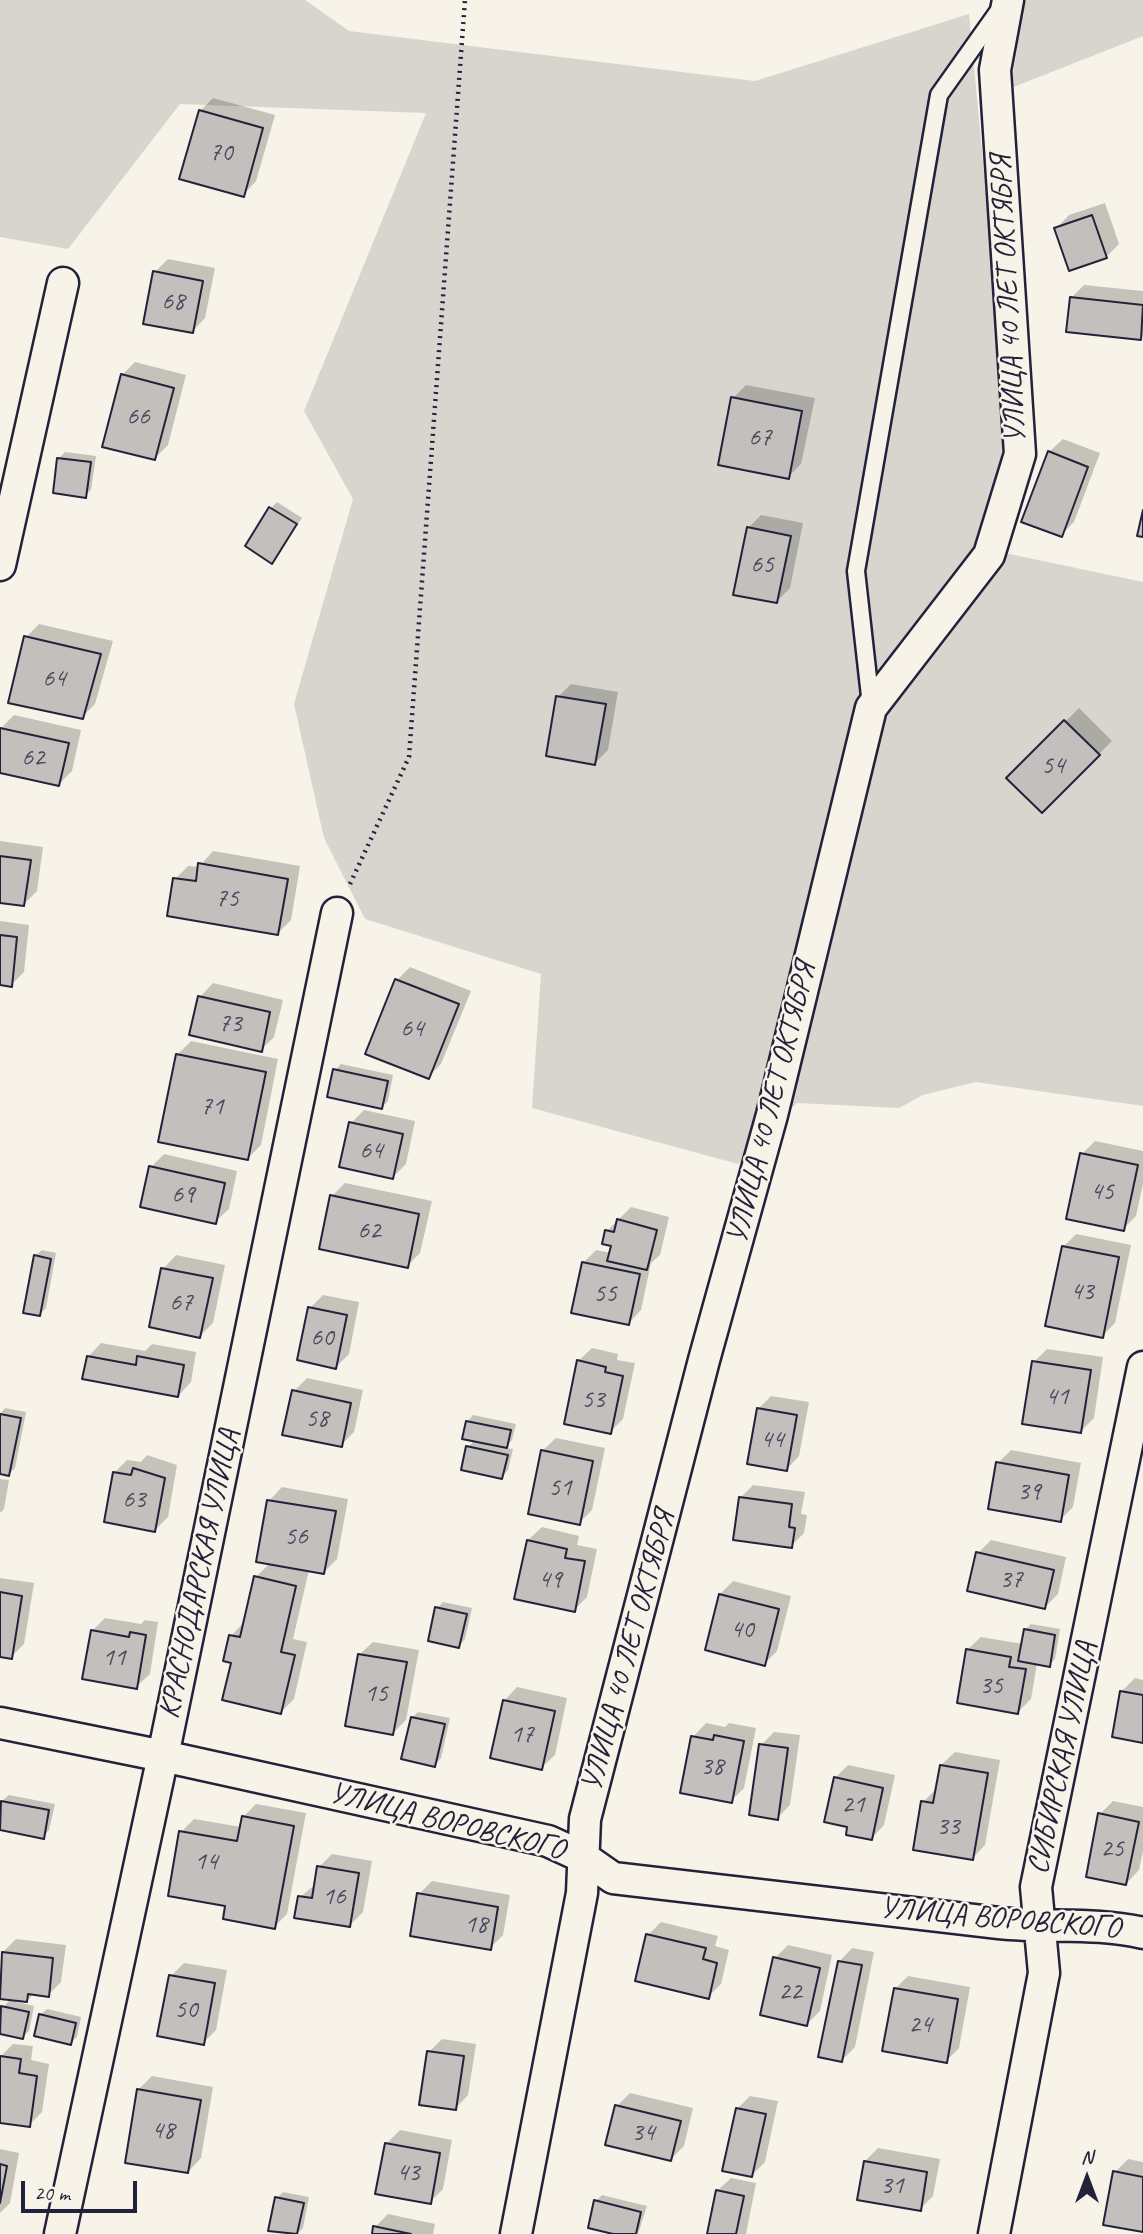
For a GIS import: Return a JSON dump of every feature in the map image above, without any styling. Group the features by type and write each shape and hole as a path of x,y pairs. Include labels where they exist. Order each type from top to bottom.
{"street":[{"name":"УЛИЦА 40 ЛЕТ ОКТЯБРЯ","path":"516,2234 582,1893 585,1819 704,1360 772,1115 871,708 989,555 1020,454 995,70 1007,0"},
{"path":"0,565 63,283"},
{"name":"КРАСНОДАРСКАЯ УЛИЦА","path":"60,2234 163,1756 337,913"},
{"name":"СИБИРСКАЯ УЛИЦА","path":"994,2234 1044,1973 1042,1927 1036,1887 1143,1367"},
{"name":"УЛИЦА ВОРОВСКОГО","path":"0,1723 548,1841 583,1857 613,1878 1042,1927 1110,1925 1143,1933"}],"lane":[{"path":"871,708 856,571 939,95 1007,0"}],"path":[{"path":"337,913 409,757 465,0"}],"shaded area":[{"path":"0,0 305,0 349,31 755,81 969,14 1003,373 1000,552 1143,582 1143,1106 976,1082 923,1095 899,1108 797,1103 738,1164 532,1108 541,974 365,919 324,838 294,704 353,499 304,411 426,113 180,104 68,249 0,237"},
{"path":"1024,0 1143,0 1143,36 1011,88"}],"building":[{"path":"199,110 263,128 244,197 179,179"},
{"path":"1092,215 1107,258 1069,271 1054,228"},
{"path":"153,271 203,281 193,333 143,324"},
{"path":"1070,297 1143,305 1141,340 1066,332"},
{"path":"121,374 174,388 155,460 102,447"},
{"path":"731,397 802,411 789,479 718,465"},
{"path":"1048,451 1088,467 1062,537 1021,522"},
{"path":"57,458 91,462 86,498 53,493"},
{"path":"269,507 297,524 272,564 245,546"},
{"path":"1143,510 1143,537 1137,536"},
{"path":"747,527 791,536 777,603 733,595"},
{"path":"24,636 101,654 83,719 8,703"},
{"path":"556,696 606,704 595,765 546,756"},
{"path":"1064,720 1100,755 1042,813 1006,778"},
{"path":"0,728 69,743 59,786 0,773"},
{"path":"0,856 31,860 24,906 0,903"},
{"path":"198,863 288,879 278,935 167,916 173,878 196,881"},
{"path":"0,935 17,937 12,987 0,985"},
{"path":"395,979 459,1004 429,1079 365,1054"},
{"path":"198,996 270,1012 262,1052 189,1035"},
{"path":"176,1054 266,1072 248,1160 158,1142"},
{"path":"333,1069 388,1081 382,1109 327,1097"},
{"path":"349,1122 403,1134 393,1179 339,1167"},
{"path":"1080,1153 1138,1165 1124,1231 1066,1219"},
{"path":"149,1166 225,1183 216,1224 140,1207"},
{"path":"330,1195 419,1214 408,1268 319,1249"},
{"path":"617,1219 657,1230 647,1270 607,1261 611,1246 602,1244 605,1230 614,1232"},
{"path":"1062,1246 1119,1257 1103,1338 1045,1326"},
{"path":"34,1255 51,1259 40,1316 23,1313"},
{"path":"582,1262 640,1274 629,1325 571,1313"},
{"path":"161,1268 213,1278 200,1338 149,1327"},
{"path":"308,1307 347,1315 336,1369 297,1360"},
{"path":"87,1356 136,1365 137,1356 184,1365 178,1397 82,1379"},
{"path":"577,1360 606,1367 605,1372 623,1376 611,1434 564,1424"},
{"path":"1032,1361 1091,1370 1081,1433 1022,1424"},
{"path":"292,1390 351,1403 342,1447 282,1435"},
{"path":"757,1408 797,1415 787,1471 747,1464"},
{"path":"0,1414 21,1418 9,1476 0,1474"},
{"path":"466,1421 511,1430 507,1448 462,1439"},
{"path":"466,1446 508,1455 502,1479 461,1470"},
{"path":"541,1450 593,1461 580,1525 528,1514"},
{"path":"996,1462 1069,1475 1061,1522 988,1509"},
{"path":"133,1468 165,1478 155,1532 104,1522 113,1472 131,1475"},
{"path":"739,1497 792,1504 789,1527 795,1528 792,1548 733,1540"},
{"path":"267,1500 336,1511 324,1574 256,1562"},
{"path":"527,1540 567,1549 565,1558 585,1561 575,1612 514,1599"},
{"path":"976,1552 1054,1570 1045,1609 967,1591"},
{"path":"254,1576 296,1586 281,1652 295,1655 281,1714 222,1700 231,1663 223,1661 229,1635 240,1637"},
{"path":"0,1592 22,1596 12,1659 0,1657"},
{"path":"719,1594 779,1609 765,1666 705,1650"},
{"path":"435,1607 467,1614 459,1648 428,1641"},
{"path":"1024,1629 1055,1635 1050,1667 1018,1661"},
{"path":"91,1630 129,1637 130,1632 146,1635 137,1689 82,1679"},
{"path":"966,1649 1011,1657 1009,1667 1026,1669 1018,1714 957,1703"},
{"path":"358,1654 407,1662 393,1735 345,1726"},
{"path":"1120,1691 1143,1695 1143,1743 1112,1737"},
{"path":"503,1700 555,1711 542,1770 490,1758"},
{"path":"411,1717 445,1724 435,1767 401,1759"},
{"path":"714,1735 744,1741 732,1803 680,1793 691,1736 713,1740"},
{"path":"759,1744 788,1748 778,1820 749,1815"},
{"path":"940,1765 988,1773 973,1860 913,1850 921,1801 933,1803"},
{"path":"834,1777 883,1788 872,1840 846,1835 847,1827 824,1822"},
{"path":"1,1801 49,1810 44,1839 0,1830"},
{"path":"1098,1813 1139,1822 1126,1885 1086,1877"},
{"path":"242,1816 294,1826 275,1929 223,1919 225,1906 168,1896 179,1831 237,1841"},
{"path":"317,1866 359,1873 350,1927 294,1918 298,1896 312,1898"},
{"path":"417,1893 498,1907 491,1950 410,1936"},
{"path":"646,1934 706,1948 703,1959 717,1963 709,1999 635,1981"},
{"path":"2,1952 53,1958 49,1997 28,1994 27,2002 0,1999"},
{"path":"773,1957 820,1968 807,2026 760,2015"},
{"path":"838,1961 862,1965 842,2062 818,2057"},
{"path":"169,1975 215,1983 204,2045 157,2036"},
{"path":"894,1988 958,1999 947,2063 882,2051"},
{"path":"1,2006 29,2012 23,2039 0,2034"},
{"path":"39,2014 76,2023 71,2045 34,2036"},
{"path":"427,2051 464,2056 456,2110 419,2105"},
{"path":"0,2056 21,2059 19,2073 37,2076 30,2127 0,2123"},
{"path":"137,2089 201,2100 188,2173 125,2163"},
{"path":"615,2105 681,2121 671,2161 605,2145"},
{"path":"736,2108 766,2114 752,2177 722,2171"},
{"path":"385,2143 440,2153 431,2204 375,2194"},
{"path":"864,2161 927,2172 921,2211 857,2200"},
{"path":"0,2164 7,2166 0,2203"},
{"path":"1113,2171 1143,2177 1143,2232 1103,2225"},
{"path":"716,2190 744,2196 736,2234 707,2234"},
{"path":"275,2197 304,2203 297,2234 268,2231"},
{"path":"594,2200 641,2212 636,2234 613,2234 588,2228"},
{"path":"373,2226 411,2234 372,2234"}]}
